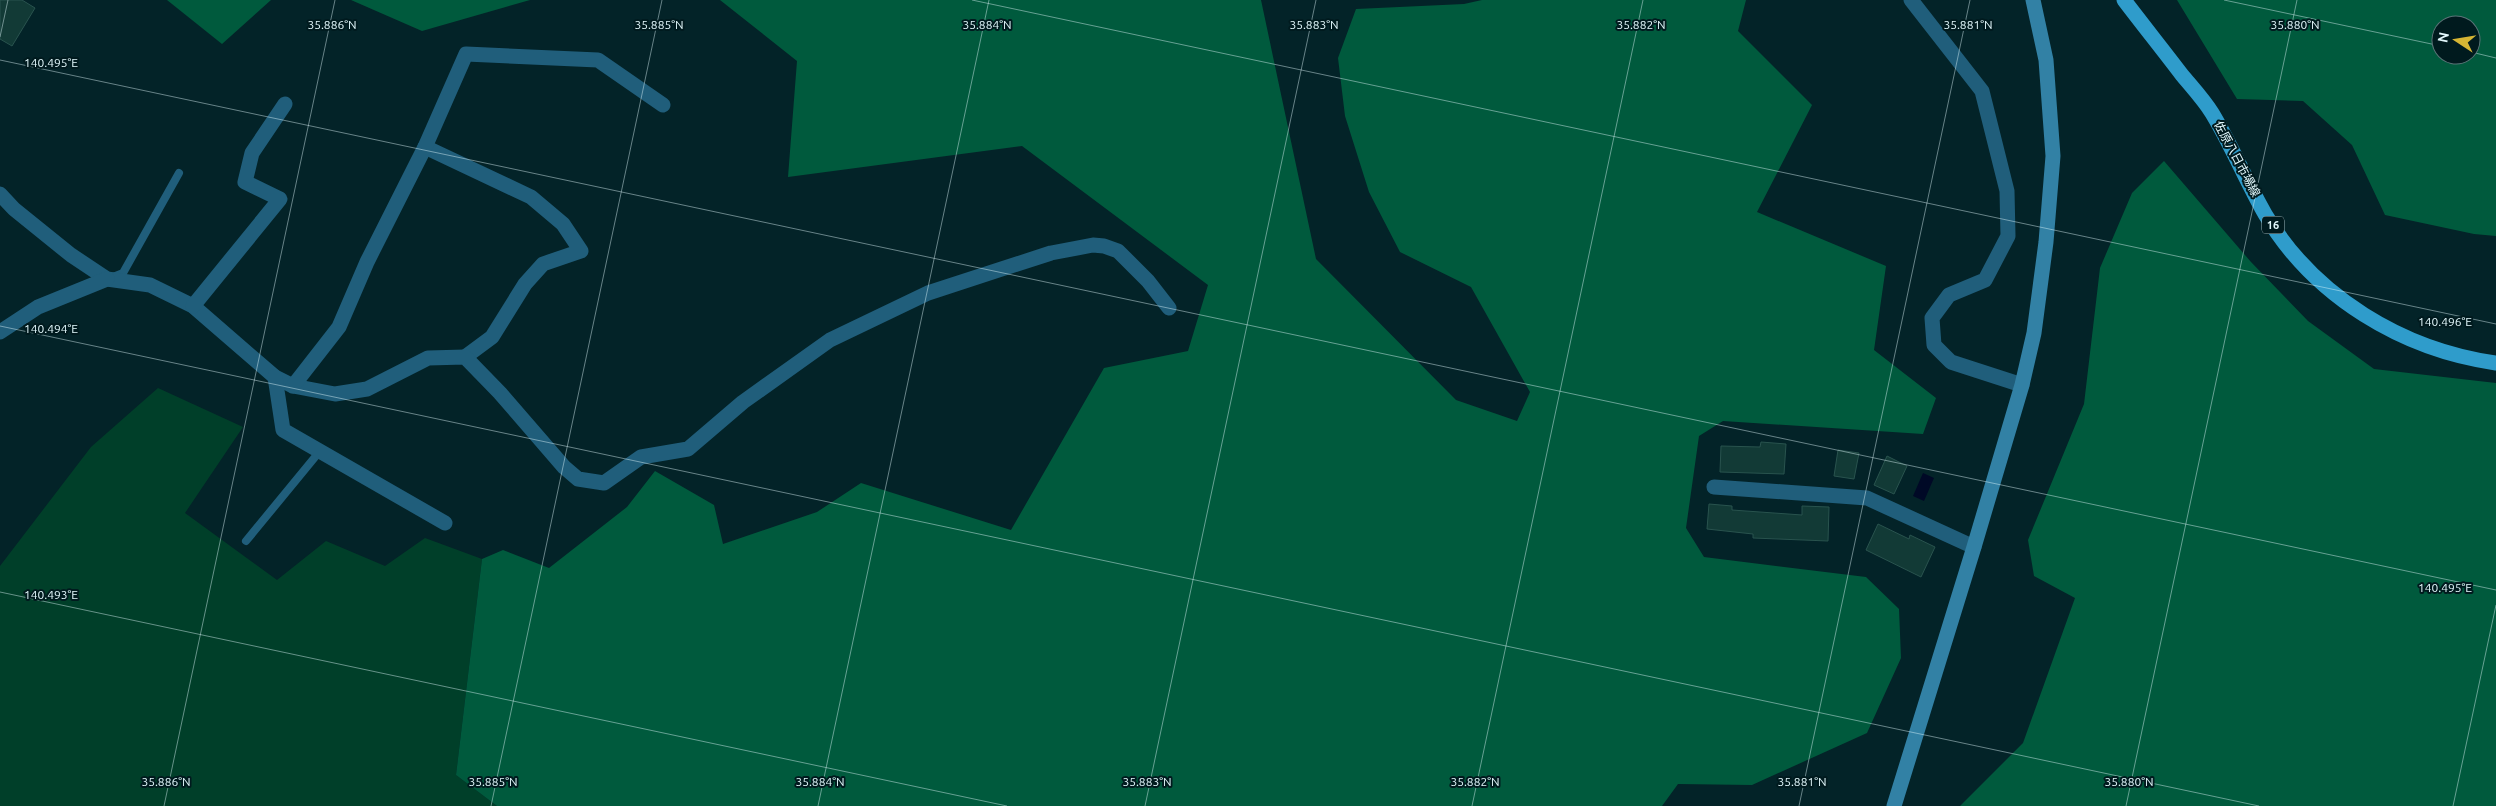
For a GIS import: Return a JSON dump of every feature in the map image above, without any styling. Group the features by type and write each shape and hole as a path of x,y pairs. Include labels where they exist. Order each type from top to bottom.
{"main road":[{"name":"佐原八日市場線","path":"2124,0 2212,112 2266,215 2291,250 2315,276 2350,305 2387,330 2463,358 2496,362"}],"street":[{"path":"1912,0 1982,91 2007,191 2008,236 1985,280 1949,296 1932,318 1934,345 1951,362 2022,385"},
{"path":"1894,806 2022,385 2034,333 2046,242 2053,156 2046,60 2033,0"},
{"path":"292,386 339,327 367,262 425,147 466,54 598,60 663,106"},
{"path":"193,306 280,199 245,182 252,153 286,104"},
{"path":"0,194 14,209 71,255 107,279 150,285 193,306 275,377 292,386 335,394 367,389 428,358 464,357 492,337 525,284 543,264 581,251 563,224 531,197 425,147"},
{"path":"464,357 500,393 564,467 578,479 604,483 641,458 688,449 744,402 830,340 928,293 1050,253 1093,245 1104,246 1118,251 1148,281 1169,308"},
{"path":"0,332 38,307 107,279"},
{"path":"275,377 283,430 445,523"},
{"path":"1714,487 1866,498 1974,547"}],"lane":[{"path":"107,279 123,273 179,173"},
{"path":"246,542 320,451"}],"green space":[{"path":"167,0 271,0 222,44"},
{"path":"351,0 530,0 422,31"},
{"path":"720,0 1261,0 1316,259 1456,400 1517,421 1530,392 1471,287 1400,252 1369,192 1345,116 1338,58 1356,9 1464,4 1482,0 1746,0 1738,31 1812,105 1757,212 1886,266 1874,350 1936,398 1923,434 1723,421 1699,436 1686,528 1704,557 1866,577 1899,609 1901,658 1867,733 1752,785 1678,784 1662,806 497,806 456,775 482,559 503,550 549,568 627,507 655,471 714,505 723,544 817,512 861,483 1011,530 1104,368 1188,351 1208,285 1022,146 788,177 797,61"},
{"path":"2177,0 2496,0 2496,236 2474,234 2385,215 2352,145 2303,101 2237,99"},
{"path":"2164,161 2251,262 2308,321 2374,369 2496,383 2496,806 1960,806 2023,743 2075,598 2034,576 2028,540 2084,404 2100,268 2132,193"},
{"path":"158,388 243,427 185,513 277,580 326,541 385,566 425,538 482,559 456,775 497,806 0,806 0,566 91,447"}],"water":[{"path":"1923,473 1934,478 1924,501 1913,496"}],"building":[{"path":"0,0 22,0 35,8 12,46 0,39"},
{"path":"1761,442 1786,444 1784,474 1720,472 1721,446 1760,447"},
{"path":"1838,450 1859,453 1854,479 1834,476"},
{"path":"1887,456 1907,466 1894,494 1874,485"},
{"path":"1709,504 1732,506 1732,510 1802,515 1802,506 1829,507 1828,541 1753,538 1753,534 1707,529"},
{"path":"1878,524 1909,539 1910,535 1935,547 1921,577 1866,550"}]}
